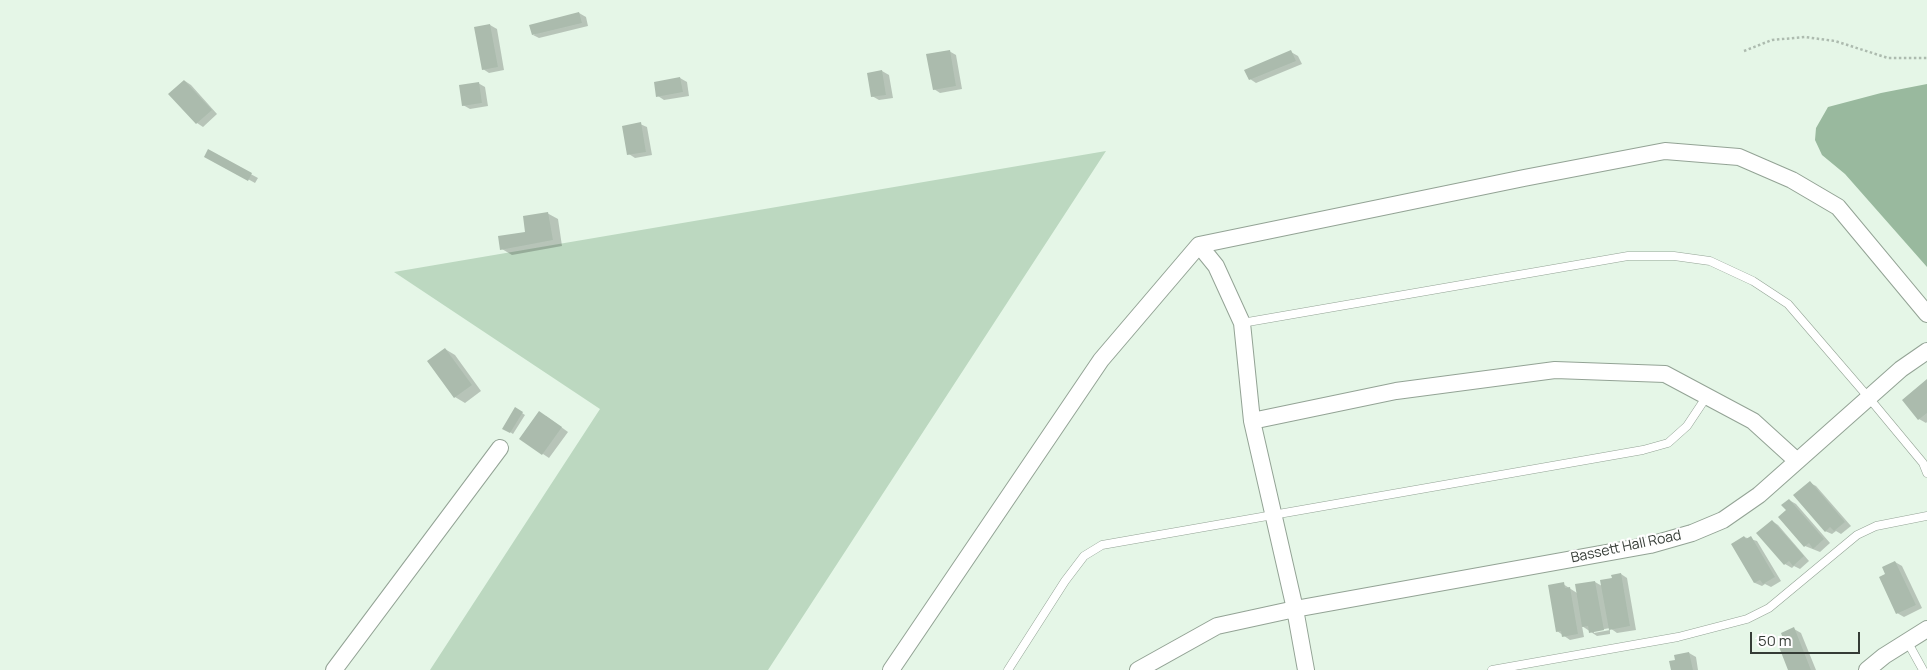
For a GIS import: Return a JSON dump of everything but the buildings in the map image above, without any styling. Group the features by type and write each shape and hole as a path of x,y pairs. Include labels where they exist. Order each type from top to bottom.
{"street":[{"path":"891,670 1101,360 1199,245 1665,151 1739,157 1792,180 1838,207 1927,314"},
{"path":"1199,245 1216,266 1242,324 1252,421 1295,609 1306,670"},
{"name":"Bassett Hall Road","path":"1138,670 1217,626 1295,609 1650,545 1692,533 1730,515 1759,496 1901,369 1927,351"},
{"path":"1252,421 1396,391 1555,370 1665,374 1753,421 1797,461"},
{"path":"334,670 500,448"},
{"path":"1866,670 1927,629"}],"lane":[{"path":"1242,324 1628,256 1674,256 1710,261 1753,280 1788,304 1869,398 1922,463 1927,473"},
{"path":"1008,670 1065,581 1084,556 1102,545 1668,443 1687,426 1707,396"},
{"path":"1492,670 1678,637 1747,619 1769,608 1858,535 1876,526 1927,516"},
{"path":"1907,641 1923,670"}],"path":[{"path":"1744,51 1772,40 1805,37 1835,41 1888,58 1927,58"}],"shaded area":[{"path":"1927,84 1927,267 1845,174 1822,155 1815,140 1816,128 1828,107 1881,93"},
{"path":"1106,151 768,670 430,670 600,409 394,272"}]}
